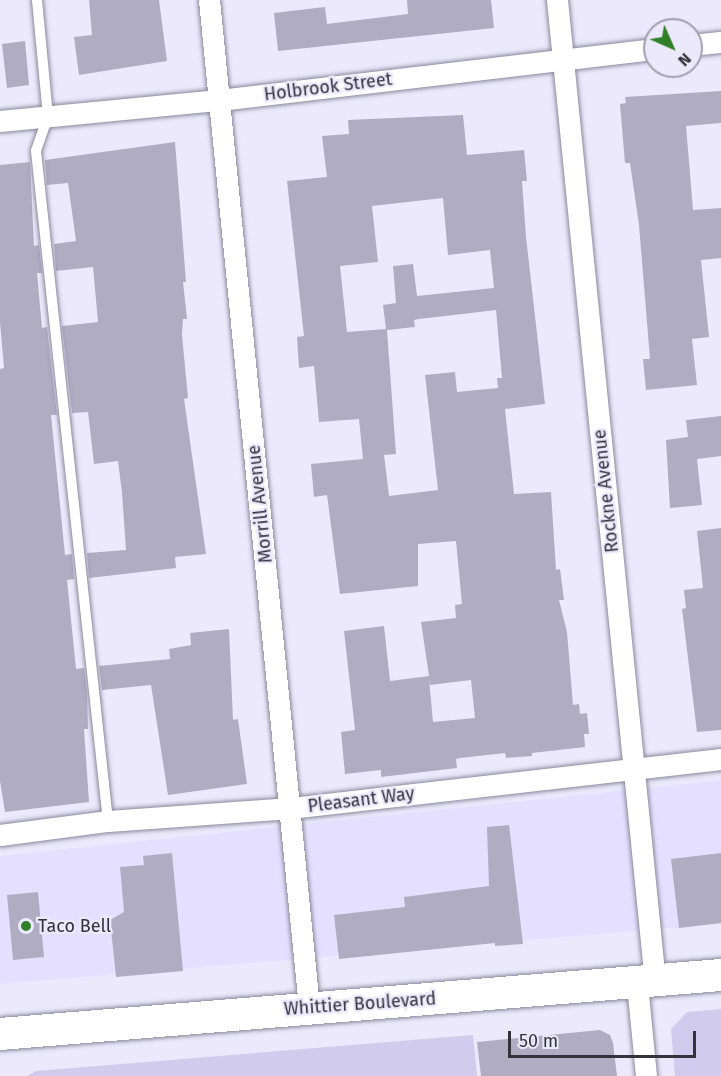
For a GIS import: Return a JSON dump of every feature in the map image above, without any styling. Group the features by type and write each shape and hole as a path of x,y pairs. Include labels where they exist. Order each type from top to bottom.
{"main road":[{"name":"Whittier Boulevard","path":"0,1034 309,1007 646,983 721,975"}],"street":[{"name":"Morrill Avenue","path":"209,0 309,1007"},
{"name":"Rockne Avenue","path":"557,0 633,768 646,983 646,1076"},
{"path":"703,44 721,42"},
{"name":"Holbrook Street","path":"0,121 219,100 643,50"},
{"name":"Pleasant Way","path":"0,835 108,821 291,808 721,759"}],"lane":[{"path":"37,0 48,116 36,151 108,821"}],"shaded area":[{"path":"721,780 721,924 0,984 0,856"},
{"path":"721,1009 721,1076 675,1076 671,1029 687,1012"},
{"path":"473,1035 477,1076 27,1076 36,1071"}],"building":[{"path":"89,0 159,0 167,61 79,75 74,37 92,35"},
{"path":"407,0 491,0 494,28 278,51 274,13 325,7 327,24 408,14"},
{"path":"25,41 29,85 7,88 2,44"},
{"path":"721,91 721,123 686,126 693,210 721,208 721,258 701,260 709,337 692,339 697,385 646,390 643,359 650,359 639,225 630,163 625,163 620,104 626,103 625,97"},
{"path":"463,115 467,155 524,150 527,181 522,181 526,237 545,404 505,409 514,494 551,492 556,570 560,569 564,600 559,600 567,632 573,705 579,704 580,714 587,713 589,734 584,734 585,747 532,753 532,756 506,758 505,753 460,758 456,759 457,768 381,777 381,770 345,774 341,732 355,730 344,631 384,626 390,681 429,676 421,622 456,618 455,605 462,604 456,541 418,544 418,586 340,594 327,495 314,497 311,464 363,459 359,419 319,422 314,366 299,368 297,337 304,336 287,181 327,177 322,136 349,134 348,120","holes":["443,198 448,255 490,250 494,288 417,296 413,264 393,266 396,303 383,305 386,329 347,332 340,266 378,262 372,206","496,310 502,378 497,378 498,388 457,392 455,372 425,375 438,490 389,496 384,455 396,454 387,330 415,327 414,320","429,679 430,685 471,680 475,718 433,722"]},
{"path":"175,142 186,282 183,282 187,319 183,319 182,335 188,398 184,399 206,554 175,557 176,568 89,578 87,553 126,550 122,493 118,461 94,464 88,412 72,413 62,326 98,322 93,267 56,271 54,244 76,241 68,183 47,185 45,160"},
{"path":"30,162 34,246 39,245 42,273 37,273 42,328 47,327 57,415 51,415 65,555 72,554 74,579 67,580 76,669 84,668 87,692 88,729 84,729 89,802 5,812 0,781 0,369 4,368 0,322 0,165"},
{"path":"721,416 721,456 697,459 702,505 670,508 666,440 688,437 686,420"},
{"path":"721,528 721,730 697,732 682,609 686,608 684,590 703,588 697,531"},
{"path":"229,629 233,720 238,719 247,784 168,795 151,685 102,690 99,666 170,659 169,649 191,645 190,633"},
{"path":"509,825 523,944 495,946 495,943 339,959 334,915 405,907 404,897 489,886 487,827"},
{"path":"172,853 183,971 116,977 110,920 124,912 120,867 144,865 143,856"},
{"path":"721,853 721,923 679,928 671,859"},
{"name":"Taco Bell","path":"38,892 44,957 13,960 7,895"},
{"path":"600,1030 610,1035 613,1043 617,1076 481,1076 477,1042"}],"place":[{"name":"Taco Bell","path":"26,926"}]}
